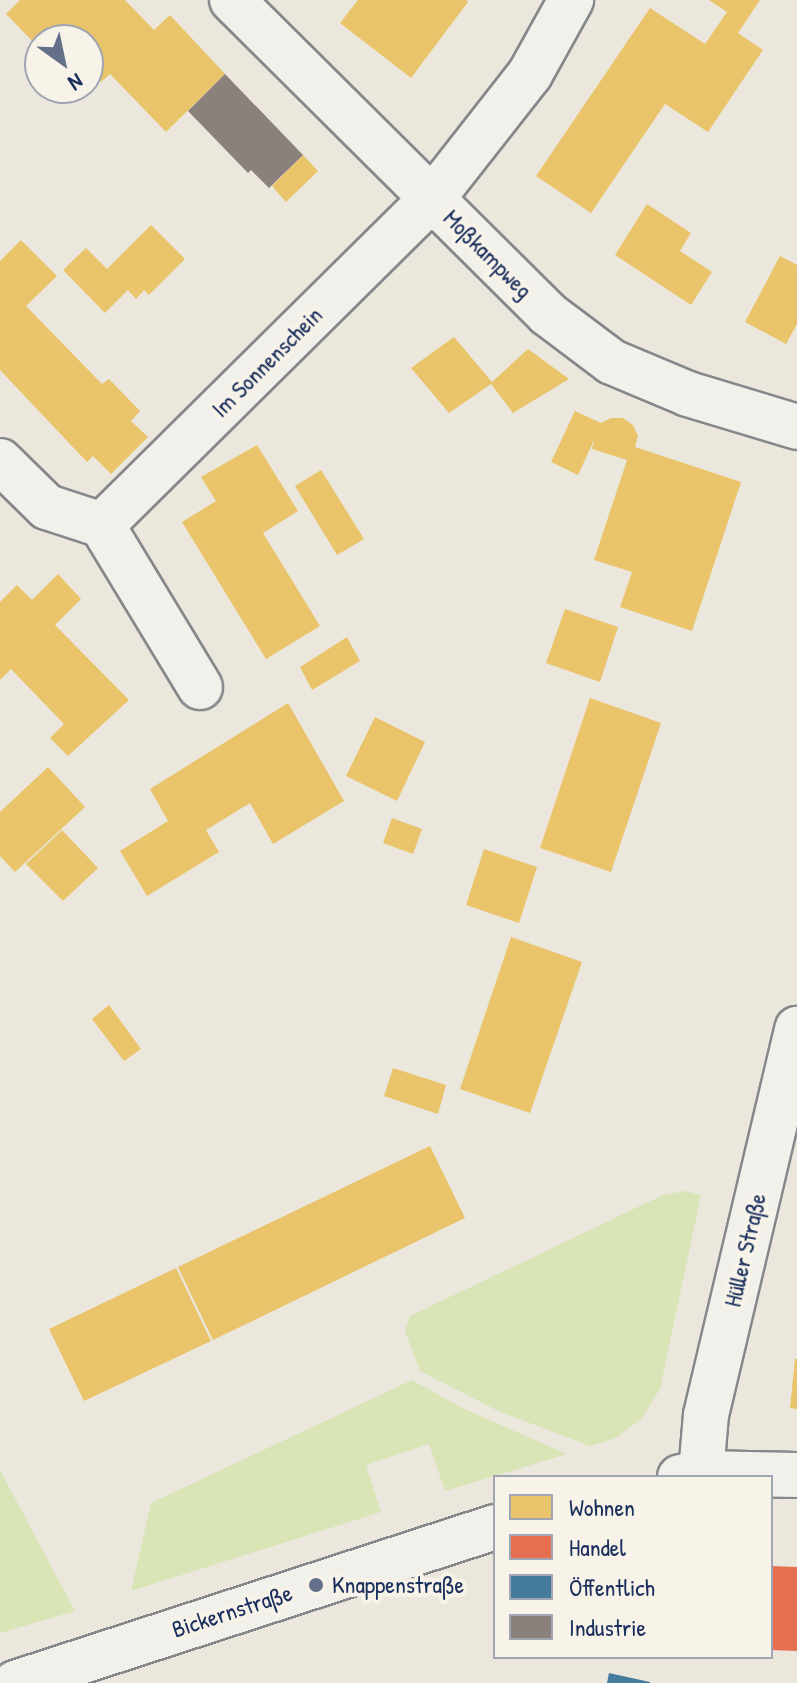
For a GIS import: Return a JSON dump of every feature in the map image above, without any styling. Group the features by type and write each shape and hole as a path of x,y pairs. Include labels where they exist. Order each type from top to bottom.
{"street":[{"name":"Moßkampweg","path":"232,0 548,314 612,362 688,394 797,427"},
{"name":"Im Sonnenschein","path":"102,525 432,199 530,74 571,0"},
{"path":"0,461 47,507 102,525 200,687"},
{"name":"Hüller Straße","path":"691,1475 797,1029"},
{"path":"691,1475 797,1475"},
{"name":"Bickernstraße","path":"15,1683 493,1528"}],"green space":[{"path":"685,1191 701,1195 660,1389 642,1418 616,1438 590,1446 498,1411 420,1371 405,1331 410,1316 663,1195"},
{"path":"412,1380 462,1408 567,1454 445,1491 429,1444 366,1465 381,1512 131,1591 151,1503"},
{"path":"0,1470 75,1611 0,1633"}],"building: Wohnen":[{"path":"20,0 125,0 154,30 170,15 225,74 166,132 110,74 104,79 104,24 24,24 24,33 6,14"},
{"path":"358,0 468,2 411,78 340,23"},
{"path":"709,0 760,0 738,33 763,50 708,132 665,104 591,213 536,176 650,8 705,44 727,12"},
{"path":"303,155 318,171 286,202 272,186"},
{"path":"647,204 691,233 680,251 712,272 691,305 615,255"},
{"path":"151,225 185,259 149,295 144,290 136,299 128,290 105,313 63,270 86,248 107,269"},
{"path":"21,240 57,276 26,306 102,384 109,379 140,411 131,421 148,437 111,474 93,456 87,462 0,370 0,261"},
{"path":"780,256 797,265 797,324 786,344 745,322"},
{"path":"454,337 492,382 528,349 569,379 513,413 491,384 449,413 411,368"},
{"path":"575,411 601,423 611,418 623,418 633,425 638,436 635,447 741,482 692,631 620,607 632,572 594,560 627,460 592,449 594,440 578,475 551,462"},
{"path":"257,445 298,511 263,533 320,626 266,659 182,522 216,501 201,477"},
{"path":"321,470 364,539 337,555 295,486"},
{"path":"58,574 81,599 55,625 129,700 68,756 50,738 64,724 11,669 0,680 0,602 17,585 32,600"},
{"path":"565,609 618,627 600,682 546,663"},
{"path":"347,637 360,661 312,690 300,667"},
{"path":"590,698 661,723 611,872 540,848"},
{"path":"288,703 344,801 273,844 250,803 206,830 219,852 147,896 120,851 168,821 150,789"},
{"path":"375,717 425,742 397,801 346,776"},
{"path":"48,767 85,807 15,872 0,856 0,812"},
{"path":"392,818 422,829 413,854 383,843"},
{"path":"62,830 98,868 63,901 26,864"},
{"path":"484,849 537,867 519,923 466,905"},
{"path":"511,937 582,962 530,1113 460,1089"},
{"path":"109,1005 141,1049 124,1061 92,1019"},
{"path":"393,1068 446,1085 438,1114 384,1096"},
{"path":"430,1146 465,1218 213,1340 178,1267"},
{"path":"176,1268 211,1341 84,1401 49,1329"},
{"path":"797,1359 797,1409 790,1408"}],"building: Handel":[{"path":"773,1566 797,1567 797,1651 773,1650"}],"building: Öffentlich":[{"path":"609,1673 650,1682 650,1683 607,1683"}],"building: Industrie":[{"path":"225,74 303,155 269,188 251,170 248,173 188,111"}],"place":[{"name":"Knappenstraße","path":"316,1585"}]}
